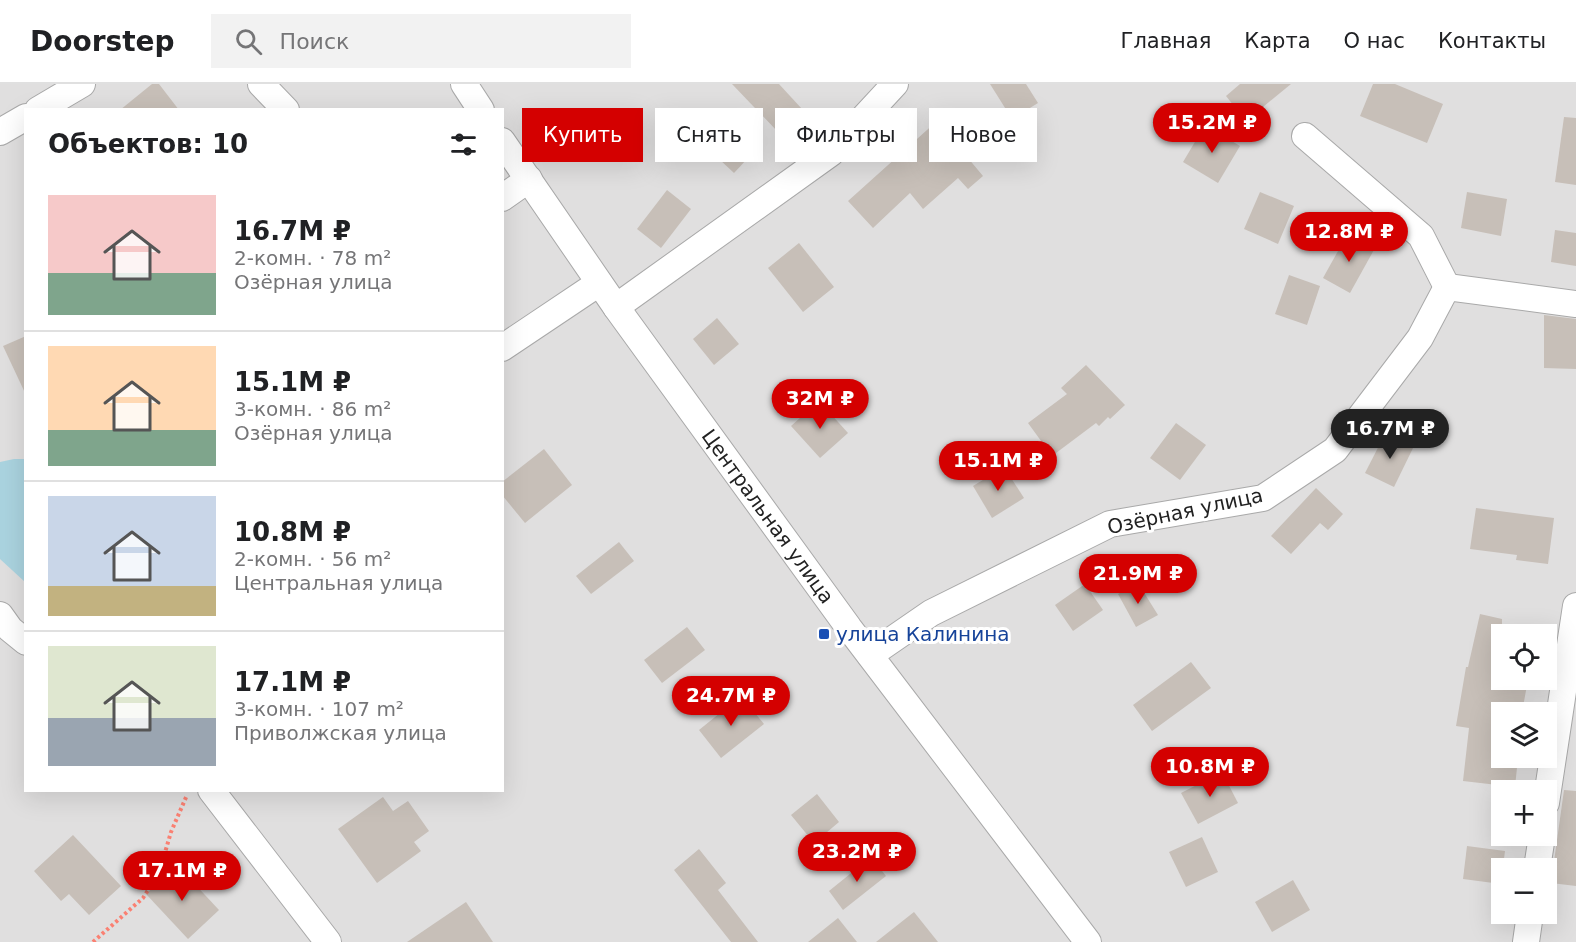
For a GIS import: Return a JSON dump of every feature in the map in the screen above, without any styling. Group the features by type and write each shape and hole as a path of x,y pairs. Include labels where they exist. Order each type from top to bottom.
{"street":[{"path":"41,108 82,84"},
{"path":"261,84 284,108"},
{"path":"464,84 481,108"},
{"path":"616,308 831,153 895,84"},
{"path":"0,132 24,118"},
{"path":"1305,136 1421,236 1447,287 1576,304"},
{"name":"Центральная улица","path":"504,144 616,308 870,655 1088,942"},
{"path":"504,197 529,179"},
{"path":"504,347 599,283"},
{"name":"Озёрная улица","path":"870,655 931,613 1110,524 1263,498 1335,450 1420,338 1447,287"},
{"path":"1550,780 1576,606"},
{"path":"0,615 10,629 24,640"},
{"path":"213,792 328,942"},
{"path":"1526,942 1529,924"}],"path":[{"path":"93,942 143,898 159,873 171,831 188,792"}],"shaded area":[{"path":"0,84 1576,84 1576,942 0,942"}],"water":[{"path":"24,459 24,581 0,559 0,462"}],"building":[{"path":"152,84 159,84 177,108 122,108"},
{"path":"732,84 779,84 801,108 775,108 775,129 763,116 763,108 755,108"},
{"path":"990,84 1026,84 1038,103 1030,108 1005,108"},
{"path":"1240,84 1291,84 1246,121 1226,96"},
{"path":"1373,84 1395,84 1443,104 1427,143 1360,116"},
{"path":"1564,117 1576,118 1576,185 1555,182"},
{"path":"1205,125 1240,146 1218,183 1183,162"},
{"path":"929,128 929,162 971,162 983,176 968,189 958,178 923,209 910,193 873,228 848,201 891,162 917,162 917,139"},
{"path":"722,162 744,162 734,173"},
{"path":"667,190 691,209 661,248 637,229"},
{"path":"1260,192 1294,206 1278,244 1244,229"},
{"path":"1467,192 1507,199 1501,236 1461,228"},
{"path":"1555,230 1576,233 1576,266 1551,262"},
{"path":"1348,233 1375,248 1350,293 1323,278"},
{"path":"799,243 834,287 803,312 768,268"},
{"path":"1289,275 1320,286 1307,325 1275,314"},
{"path":"1544,315 1576,319 1576,369 1544,368"},
{"path":"717,318 739,344 714,365 693,339"},
{"path":"24,337 24,391 3,346"},
{"path":"1086,365 1125,405 1110,419 1108,417 1099,426 1096,423 1052,456 1028,423 1067,394 1061,388"},
{"path":"819,401 848,433 820,458 791,426"},
{"path":"1176,423 1206,445 1180,480 1150,458"},
{"path":"1386,432 1414,446 1394,487 1365,473"},
{"path":"544,449 572,485 525,523 504,497 504,480"},
{"path":"1004,467 1024,498 992,518 973,486"},
{"path":"1316,488 1343,514 1328,530 1320,523 1291,554 1271,536"},
{"path":"1476,508 1554,518 1548,564 1516,560 1517,555 1470,549"},
{"path":"619,542 634,561 591,594 576,576"},
{"path":"1138,583 1158,615 1136,627 1118,594"},
{"path":"1085,584 1103,610 1073,631 1055,605"},
{"path":"1480,614 1502,619 1502,624 1491,624 1491,690 1526,690 1524,702 1491,702 1491,768 1517,768 1516,780 1491,780 1491,784 1463,781 1469,728 1456,726 1466,667 1468,667"},
{"path":"687,627 705,650 662,683 644,660"},
{"path":"1191,662 1211,688 1152,731 1133,705"},
{"path":"741,696 764,724 721,758 699,730"},
{"path":"1222,772 1238,803 1198,824 1181,793"},
{"path":"1564,790 1576,791 1576,886 1557,884 1557,858 1554,858"},
{"path":"817,794 839,822 814,843 791,815"},
{"path":"383,797 393,811 408,801 429,831 414,842 421,851 377,883 338,829"},
{"path":"73,835 121,886 89,915 69,894 61,901 34,871"},
{"path":"1202,837 1218,872 1186,887 1169,852"},
{"path":"1467,846 1505,851 1504,858 1491,858 1491,883 1463,879"},
{"path":"699,849 726,883 718,890 758,942 731,942 674,870"},
{"path":"871,857 886,876 843,910 829,891"},
{"path":"177,865 219,910 188,939 146,894"},
{"path":"1293,880 1310,910 1272,932 1255,902"},
{"path":"466,902 493,942 407,942"},
{"path":"914,912 938,942 876,942"},
{"path":"838,918 857,942 808,942"}],"place":[{"name":"улица Калинина","path":"824,634"}]}
